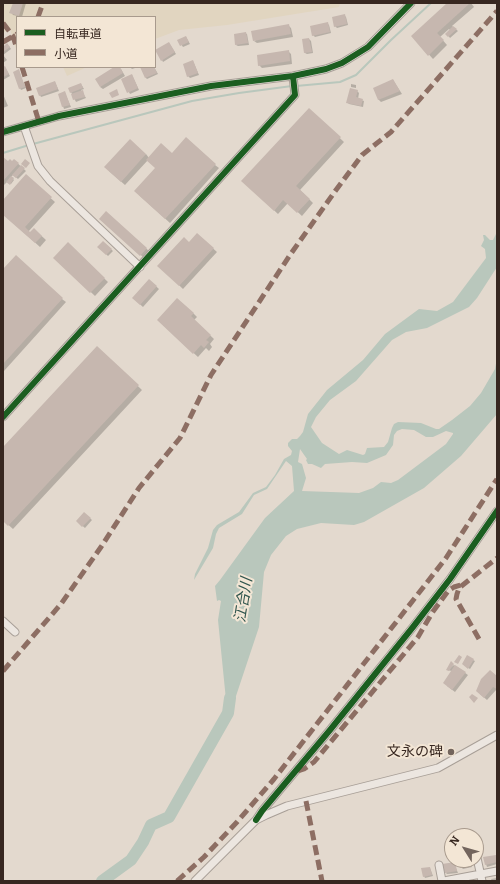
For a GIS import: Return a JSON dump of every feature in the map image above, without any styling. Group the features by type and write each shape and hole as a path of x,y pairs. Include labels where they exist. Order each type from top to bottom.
{"street":[{"path":"3,132 59,116 211,86 293,76 326,69 342,63 368,47 411,3"},
{"path":"3,417 295,95 293,76"},
{"path":"24,126 38,166 50,181 140,267"},
{"path":"196,881 256,820 330,730 450,580 497,511"},
{"path":"491,520 497,515"},
{"path":"3,621 16,632"},
{"path":"256,820 287,806 438,768 497,735"},
{"path":"439,865 443,881 481,878 497,871"},
{"path":"479,868 481,878"}],"shaded area":[{"path":"3,3 340,3 339,7 227,25 179,30 156,39 156,16 16,16 16,50 10,29 3,33"},
{"path":"63,68 85,68 67,76"}],"water":[{"path":"497,232 497,267 477,298 469,307 427,328 406,332 392,340 356,381 330,400 316,417 311,427 322,443 339,454 347,450 363,455 365,454 367,448 384,447 388,442 394,424 398,422 421,423 439,429 470,406 481,393 495,369 497,358 497,414 461,456 424,488 364,522 354,525 321,523 297,529 286,536 271,555 264,572 259,627 228,720 218,620 221,601 217,601 215,586 265,518 294,491 292,466 286,461 267,489 254,495 242,514 219,528 213,548 194,580 195,574 208,548 213,530 217,525 239,512 253,493 266,487 284,459 291,455 292,451 288,446 288,443 292,439 297,439 303,432 308,414 327,390 363,360 385,334 419,309 437,311 453,302 486,258 485,249 481,246 484,240 483,235 490,240 493,240","holes":["402,429 414,430 426,437 433,437 446,431 453,434 446,444 398,480 391,483 381,482 373,488 359,493 302,491 306,478 302,464 298,462 300,449 307,459 308,464 321,468 325,464 352,462 367,463 386,455 393,445 394,435 397,431"]}],"building":[{"path":"13,3 23,3 19,16 9,13"},
{"path":"447,3 470,3 437,33 444,40 428,56 411,36"},
{"path":"345,14 347,24 334,27 332,17"},
{"path":"328,22 330,32 312,36 310,26"},
{"path":"289,24 291,34 253,41 251,31"},
{"path":"453,26 457,29 448,37 445,34"},
{"path":"246,32 248,43 235,45 234,34"},
{"path":"186,36 189,42 180,46 177,40"},
{"path":"309,38 312,52 304,53 302,39"},
{"path":"169,42 175,52 161,61 156,49"},
{"path":"7,43 10,47 3,52 3,47"},
{"path":"289,50 290,61 258,66 257,55"},
{"path":"193,60 198,73 187,77 183,64"},
{"path":"5,66 9,74 3,77 3,67"},
{"path":"112,68 120,68 123,73 100,87 95,79"},
{"path":"140,68 154,68 157,73 145,78"},
{"path":"19,69 25,87 19,89 13,72"},
{"path":"132,74 138,88 127,93 121,79"},
{"path":"393,79 400,91 378,100 373,88"},
{"path":"55,81 58,89 39,96 36,88"},
{"path":"81,83 83,88 70,93 68,88"},
{"path":"350,88 358,90 356,97 363,99 361,106 346,103"},
{"path":"117,89 119,95 112,98 109,93"},
{"path":"83,90 85,97 73,100 71,94"},
{"path":"65,91 70,105 62,107 58,94"},
{"path":"309,108 341,137 296,186 310,199 297,213 283,200 274,211 241,181"},
{"path":"186,137 216,164 165,219 134,191 155,168 146,160 161,143 172,153"},
{"path":"130,139 146,154 121,182 104,167"},
{"path":"3,157 8,161 10,159 12,161 14,159 19,163 3,181"},
{"path":"25,159 30,163 26,168 21,164"},
{"path":"21,165 25,168 16,178 12,175"},
{"path":"26,174 52,197 25,227 30,232 34,228 42,236 35,243 3,215 3,200"},
{"path":"11,176 14,178 10,185 6,182"},
{"path":"106,211 147,248 140,256 99,219"},
{"path":"197,233 214,248 179,286 157,266 184,237 189,242"},
{"path":"103,241 112,249 106,255 97,247"},
{"path":"68,242 105,278 90,293 53,258"},
{"path":"16,255 63,298 3,364 3,269"},
{"path":"149,279 157,286 140,305 132,298"},
{"path":"177,298 194,313 191,316 211,335 206,340 209,342 204,348 201,345 193,354 157,320"},
{"path":"97,346 139,385 8,526 3,521 3,447"},
{"path":"84,512 91,518 82,527 76,521"},
{"path":"459,655 462,657 458,664 454,662"},
{"path":"467,655 474,659 468,669 462,664"},
{"path":"451,661 454,664 449,671 446,670"},
{"path":"455,665 466,672 452,690 443,683"},
{"path":"490,670 497,676 497,689 493,687 484,698 476,691 481,679"},
{"path":"472,694 478,698 474,703 469,697"},
{"path":"496,855 497,862 485,865 484,857"},
{"path":"442,864 444,864 444,868 456,868 457,871 445,873"},
{"path":"430,867 432,875 423,877 421,868"}],"waterway":[{"path":"296,86 340,82 356,75 431,3"},
{"path":"33,144 192,101 292,86"},
{"path":"3,153 29,145"},
{"name":"江合川","path":"102,881 131,860 143,842 151,825 169,817 228,713 230,698"}],"marked path":[{"path":"38,16 43,3"},
{"path":"3,671 61,604 101,547 139,488 180,438 211,375 290,255 362,155 391,132 497,11"},
{"path":"3,23 13,36 16,46"},
{"path":"3,42 16,35"},
{"path":"22,68 39,122"},
{"path":"177,881 204,857 274,779 446,558 497,479"},
{"path":"479,639 456,599 457,594 459,588 497,558"},
{"path":"298,771 314,762 418,637 432,613 448,591 454,587 464,584"},
{"path":"306,801 322,881"}],"cycle path":[{"path":"3,132 59,116 211,86 293,76 326,69 342,63 368,47 411,3"},
{"path":"3,417 295,95 293,76"},
{"path":"256,820 413,627 450,579 497,511"}],"place":[{"name":"文永の碑","path":"451,752"}]}
